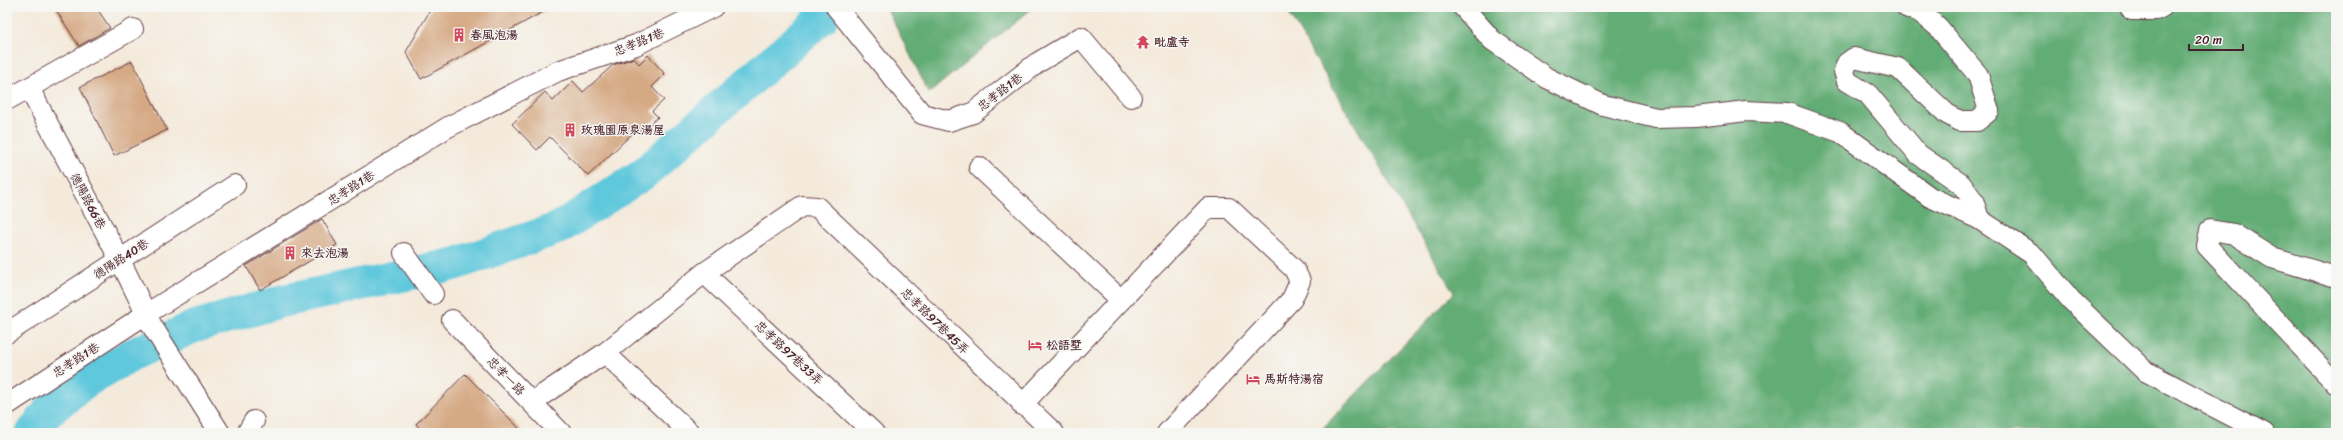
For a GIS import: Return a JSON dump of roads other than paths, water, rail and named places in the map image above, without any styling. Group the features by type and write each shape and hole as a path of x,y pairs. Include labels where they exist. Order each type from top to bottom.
{"street":[{"name":"忠孝路1巷","path":"7,405 149,320 448,127 558,71 636,45 713,7"},
{"name":"忠孝路1巷","path":"836,7 922,114 950,121 973,113 1037,63 1080,37 1131,97"},
{"path":"1463,7 1492,40 1546,78 1603,105 1656,118 1696,117 1746,111 1787,113 1840,132 1930,197 1980,219 2032,254 2071,300 2145,371 2264,433"},
{"path":"1906,7 1921,13 1938,27 1978,75 1989,111 1977,121 1960,121 1947,114 1898,68 1869,60 1854,58 1847,63 1844,71 1848,81 1868,94 1918,154 1961,184 1972,200 1980,219"},
{"path":"2130,7 2132,10 2156,10 2162,7"},
{"path":"7,100 133,29"},
{"name":"德陽路66巷","path":"29,88 120,260 149,320 220,433"},
{"path":"979,167 1121,300"},
{"name":"德陽路40巷","path":"7,333 235,185"},
{"name":"忠孝路97巷45弄","path":"704,273 802,206 817,207 1022,405 1054,433"},
{"path":"1022,405 1208,208 1229,208 1294,269 1300,282 1292,299 1166,433"},
{"path":"2336,277 2272,258 2234,234 2210,230 2207,246 2336,384"},
{"path":"404,253 433,294"},
{"path":"532,402 605,353 704,273"},
{"name":"忠孝路97巷33弄","path":"704,273 874,433"},
{"name":"忠孝一路","path":"452,320 561,433"},
{"path":"605,353 690,433"}],"waterway":[{"path":"32,433 48,412 85,382 131,355 193,327 283,301 455,264 559,228 643,174 823,17"}],"place":[{"name":"春風泡湯","path":"459,35"},
{"name":"毗盧寺","path":"1143,42"},
{"name":"玫瑰園原泉湯屋","path":"570,130"},
{"name":"來去泡湯","path":"290,253"},
{"name":"松語墅","path":"1035,345"},
{"name":"馬斯特湯宿","path":"1253,379"}]}
